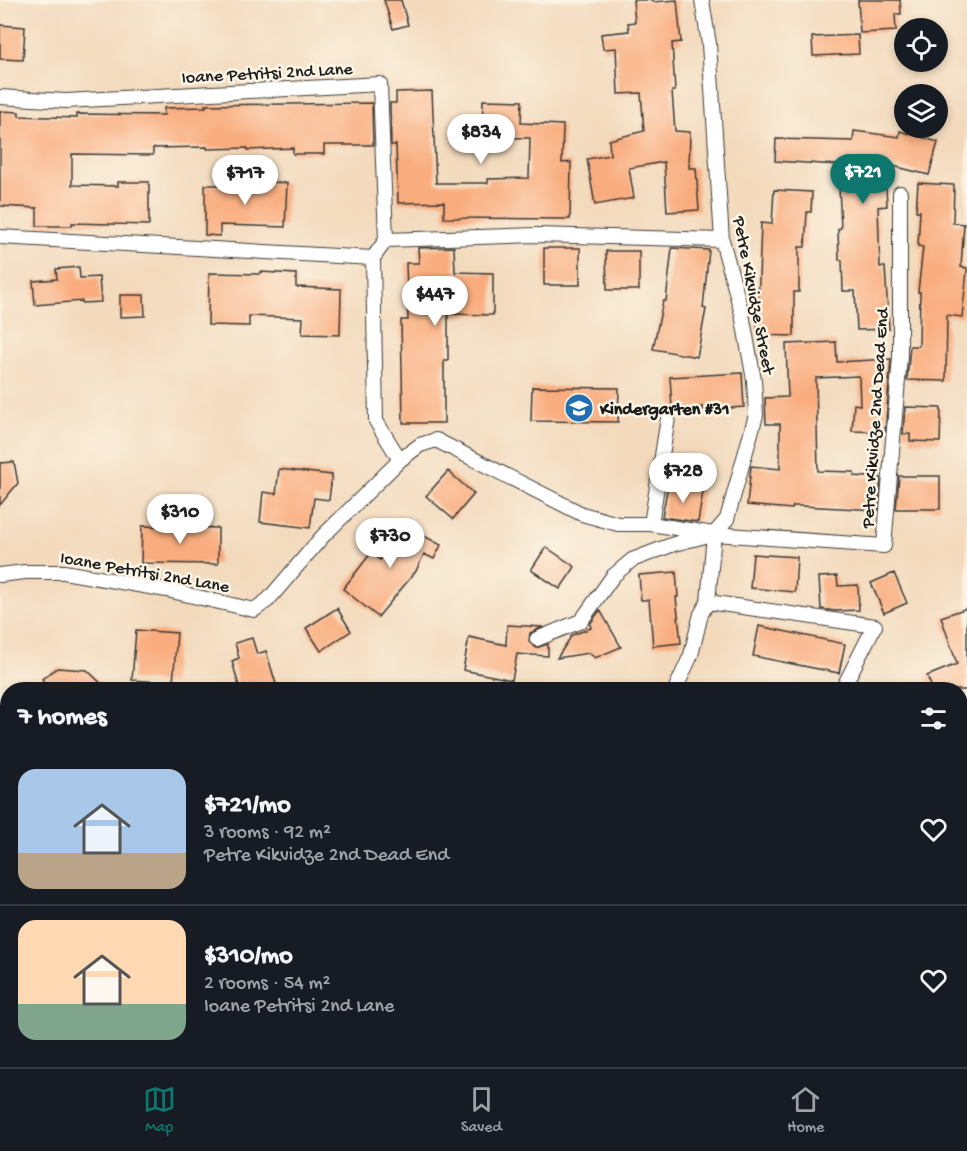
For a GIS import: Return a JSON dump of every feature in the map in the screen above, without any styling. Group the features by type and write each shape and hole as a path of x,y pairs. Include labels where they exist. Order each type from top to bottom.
{"street":[{"name":"Petre Kikvidze Street","path":"679,682 691,655 701,614 708,602 714,534 727,519 756,415 754,380 742,314 722,240 709,44 702,0"},
{"name":"Ioane Petritsi 2nd Lane","path":"0,97 66,101 380,84 386,240"},
{"name":"Petre Kikvidze 2nd Dead End","path":"714,534 884,546 900,357 900,193"},
{"path":"400,460 376,421 373,258 386,240 536,235 722,240"},
{"path":"0,237 373,258"},
{"path":"668,418 651,524 714,534"},
{"name":"Ioane Petritsi 2nd Lane","path":"0,575 25,572 64,572 167,590 254,610 268,600 322,537 400,460 420,445 436,440 582,514 618,524 651,524"},
{"path":"537,639 581,621 613,576 632,560 674,544 714,534"},
{"path":"708,602 873,629 846,682"}],"building":[{"path":"384,0 401,0 408,25 393,29"},
{"path":"633,0 653,0 653,2 677,0 681,42 672,43 675,131 690,132 689,168 696,168 699,210 667,212 664,162 629,168 634,198 595,205 587,159 610,155 609,140 644,131 641,93 618,94 616,48 603,49 601,34 629,31 628,23 635,22"},
{"path":"858,0 900,0 901,14 895,14 894,31 860,33"},
{"path":"0,25 25,27 23,60 0,59"},
{"path":"858,35 859,54 813,56 812,37"},
{"path":"432,91 436,183 488,183 488,179 529,178 530,138 482,137 483,100 522,101 521,123 563,125 562,163 571,162 570,219 444,218 444,202 398,203 396,145 391,145 390,103 396,103 396,92"},
{"path":"372,103 373,145 324,145 324,154 293,154 293,148 248,150 248,148 207,149 207,147 153,148 153,155 72,154 72,185 118,186 118,182 149,182 149,225 72,223 72,226 37,226 37,208 0,206 0,111 19,112 19,116 77,118 77,114 164,115 164,108 206,107 205,105"},
{"path":"854,131 894,138 924,138 938,142 929,175 885,164 887,206 878,207 880,267 885,267 889,329 857,330 855,291 843,291 842,260 839,260 838,229 841,228 838,165 775,161 776,139 853,141"},
{"path":"249,181 287,183 285,227 220,225 220,236 205,235 205,185 249,185"},
{"path":"918,183 954,185 953,223 964,224 961,267 967,268 967,271 962,317 947,315 946,381 907,380 910,346 919,346 920,292 918,292 923,247 918,246 920,211 916,211"},
{"path":"774,190 812,192 811,212 807,212 805,247 799,247 799,292 794,292 794,336 757,335 761,223 772,224"},
{"path":"454,247 455,272 493,273 493,315 448,314 448,361 444,361 444,423 403,423 401,320 408,320 406,263 419,263 418,248"},
{"path":"544,248 580,248 580,285 544,285"},
{"path":"672,248 709,250 703,308 706,309 697,357 653,349 663,301 666,301"},
{"path":"606,251 639,251 639,290 607,290"},
{"path":"79,267 80,278 99,277 101,302 82,303 82,301 35,305 33,281 57,279 56,269"},
{"path":"260,272 296,274 296,287 341,289 340,335 302,334 303,318 249,316 249,326 208,325 209,273 260,274"},
{"path":"120,295 144,295 145,316 120,317"},
{"path":"836,342 837,362 891,359 885,432 852,431 854,404 860,405 859,376 816,378 818,471 854,472 854,476 881,478 878,510 801,506 793,506 792,509 747,505 751,466 780,469 780,424 766,424 765,398 788,397 786,344"},
{"path":"742,373 744,407 703,410 703,407 672,408 670,377"},
{"path":"532,387 619,388 618,422 531,421"},
{"path":"905,407 941,408 940,442 910,441 910,434 903,434"},
{"path":"14,462 18,483 0,505 0,463"},
{"path":"279,469 332,475 329,500 314,498 310,528 260,522 263,492 276,494"},
{"path":"448,471 474,494 453,519 426,496"},
{"path":"899,476 940,476 940,509 896,509"},
{"path":"668,485 703,491 698,522 662,517"},
{"path":"400,523 441,545 434,559 424,554 416,571 378,617 343,589 371,553 380,560"},
{"path":"142,526 218,528 218,564 141,563"},
{"path":"546,547 575,567 560,589 531,570"},
{"path":"753,554 797,557 795,592 750,588"},
{"path":"676,572 681,643 653,646 649,600 641,600 639,575"},
{"path":"894,573 907,603 884,613 871,583"},
{"path":"837,576 838,586 858,585 859,610 821,609 819,577"},
{"path":"337,608 351,631 321,651 306,628"},
{"path":"967,608 967,682 930,682 927,676 957,664 941,617"},
{"path":"600,610 621,647 595,658 589,653 557,658 572,635 591,628 590,624"},
{"path":"507,625 543,627 530,633 529,642 536,648 548,644 548,656 517,654 512,680 463,670 469,637 506,645"},
{"path":"759,626 845,644 839,673 753,656"},
{"path":"136,630 177,633 173,682 132,680"},
{"path":"252,638 257,654 266,651 275,682 238,682 232,661 239,658 235,643"},
{"path":"57,668 87,670 100,682 44,682 42,679"}],"place":[{"name":"Kindergarten #31","path":"579,408"}]}
